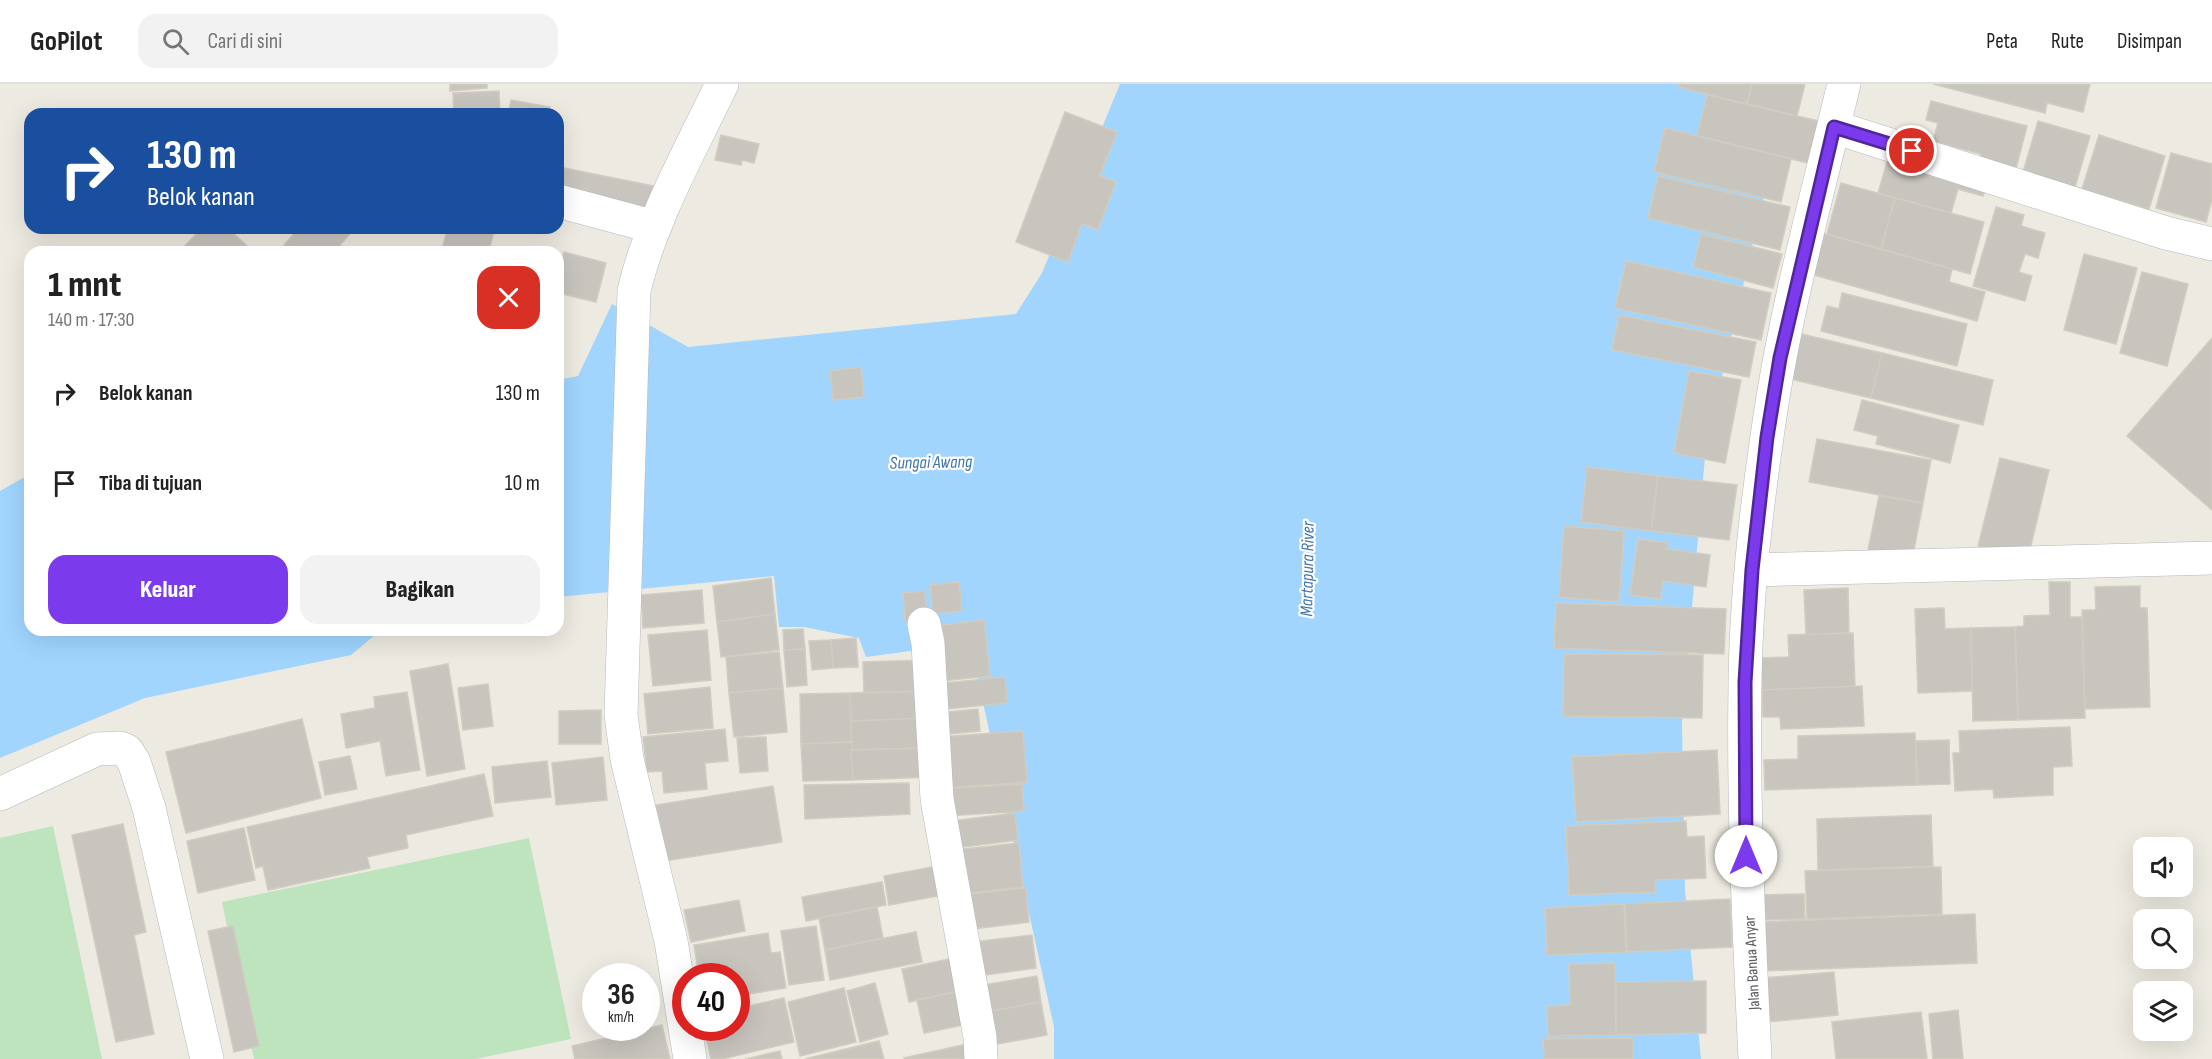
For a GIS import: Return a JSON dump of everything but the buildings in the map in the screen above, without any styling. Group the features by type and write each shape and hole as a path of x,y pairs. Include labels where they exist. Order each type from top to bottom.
{"street":[{"path":"690,1059 671,941 627,759 621,715 634,291 640,265 656,227 722,84"},
{"name":"Jalan Banua Anyar","path":"1755,1059 1747,878 1745,693 1752,570 1767,437 1780,358 1844,84"},
{"path":"1834,127 2166,232 2212,244"},
{"path":"564,203 656,227"},
{"path":"1752,570 2212,558"},
{"path":"924,624 928,643 937,799 980,1037 981,1059"},
{"path":"0,794 98,749 112,747 127,751 134,762 149,808 207,1059"}],"green space":[{"path":"53,826 102,1059 0,1059 0,838"},
{"path":"529,838 571,1039 476,1059 254,1059 222,902"}],"water":[{"path":"1120,84 1790,84 1706,445 1682,724 1685,891 1701,1059 1054,1059 1054,1027 970,643 866,657 859,638 804,627 779,627 774,576 564,596 564,379 578,376 612,304 688,347 1016,314 1042,273"},
{"path":"24,477 24,636 374,636 351,655 145,698 0,758 0,491"}],"route":[{"path":"1746,856 1745,682 1752,570 1767,437 1780,358 1834,127 1912,151"}],"water label":[{"name":"Sungai Awang","path":"931,462"},
{"name":"Martapura River","path":"1307,569"}]}
